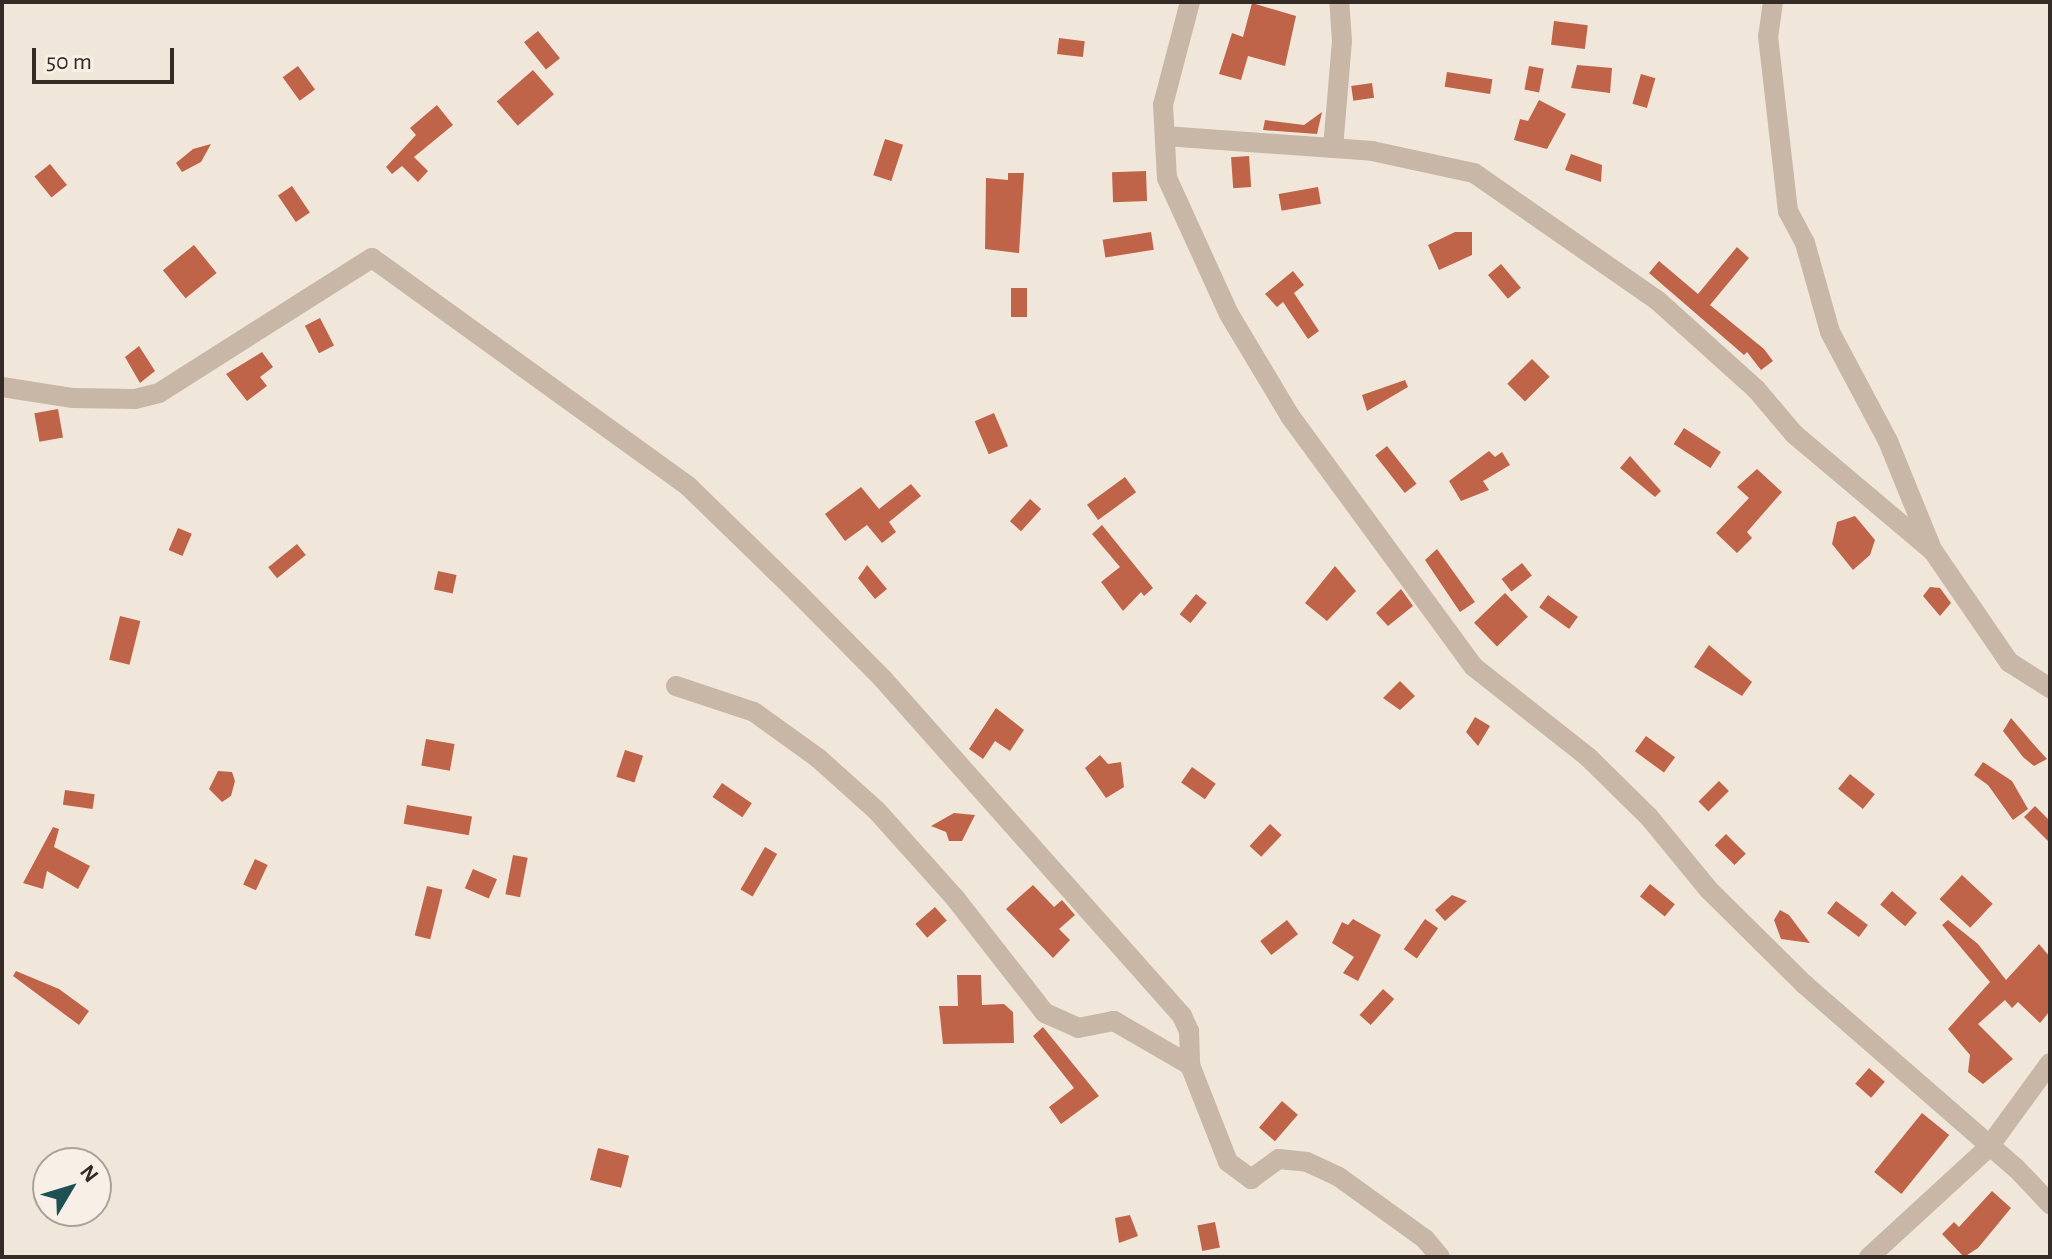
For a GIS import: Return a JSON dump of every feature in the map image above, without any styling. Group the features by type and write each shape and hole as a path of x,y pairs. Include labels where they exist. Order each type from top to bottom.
{"street":[{"path":"1190,2 1163,105 1167,178 1229,314 1290,416 1463,655 1588,757 1649,817 1709,890 1804,984 2050,1204"},
{"path":"1333,148 1342,41 1339,2"},
{"path":"1773,2 1768,36 1788,211 1805,243 1830,332 1888,441 1933,551 2009,662 2050,688"},
{"path":"1165,136 1333,148 1463,169 1540,214 1657,300 1756,389 1794,434 1933,551"},
{"path":"2,387 73,398 135,399 159,393 372,258 688,486 883,679 1182,1016 1189,1031 1190,1065 1228,1162 1251,1179 1279,1159 1307,1162 1339,1177 1425,1239 1440,1257"},
{"path":"676,686 754,712 818,758 877,811 955,898 1045,1013 1078,1028 1114,1021 1190,1065"},
{"path":"1869,1257 1988,1148 2050,1063"}],"building":[{"path":"1252,3 1296,16 1285,66 1248,56 1241,80 1219,74 1232,33 1243,37"},
{"path":"1554,21 1588,25 1585,49 1551,45"},
{"path":"538,31 560,58 546,70 524,42"},
{"path":"1059,38 1085,41 1083,57 1057,54"},
{"path":"1577,65 1612,68 1610,93 1571,88"},
{"path":"298,66 315,89 300,101 283,77"},
{"path":"1529,66 1544,69 1539,92 1524,90"},
{"path":"533,70 554,94 518,126 497,101"},
{"path":"1447,72 1492,79 1490,94 1445,87"},
{"path":"1641,74 1655,78 1647,108 1632,104"},
{"path":"1372,83 1374,98 1353,101 1351,86"},
{"path":"1539,100 1566,114 1547,149 1514,140 1520,119 1528,121"},
{"path":"437,105 453,125 414,157 428,171 418,182 402,166 392,174 386,167 416,135 410,128"},
{"path":"1322,112 1317,134 1263,130 1265,120 1304,125"},
{"path":"885,139 903,145 891,181 873,175"},
{"path":"211,144 201,162 182,172 176,163 193,149"},
{"path":"1571,154 1602,165 1601,182 1565,170"},
{"path":"1249,156 1251,187 1233,188 1231,157"},
{"path":"50,164 67,185 51,198 34,177"},
{"path":"1146,171 1147,201 1113,202 1112,172"},
{"path":"1008,173 1024,173 1019,253 985,249 986,178 1008,180"},
{"path":"292,186 310,213 296,222 278,196"},
{"path":"1318,187 1321,204 1282,211 1279,194"},
{"path":"1151,232 1154,250 1105,257 1103,240"},
{"path":"1455,232 1472,232 1472,255 1439,270 1428,245"},
{"path":"194,245 217,273 186,298 163,270"},
{"path":"1737,247 1749,258 1710,305 1764,349 1773,361 1761,370 1747,352 1744,355 1649,273 1659,261 1698,294"},
{"path":"1501,264 1521,288 1508,299 1488,275"},
{"path":"1293,271 1304,285 1294,293 1319,331 1308,339 1283,302 1277,307 1265,294"},
{"path":"1011,288 1027,288 1027,317 1011,317"},
{"path":"320,318 334,346 319,353 305,326"},
{"path":"139,346 155,371 140,383 125,357"},
{"path":"262,352 273,367 260,377 267,386 247,401 226,374"},
{"path":"1532,359 1550,377 1525,401 1507,384"},
{"path":"1405,380 1408,387 1367,411 1362,395"},
{"path":"58,409 63,438 39,442 34,413"},
{"path":"994,413 1008,446 989,454 975,421"},
{"path":"1684,428 1721,452 1711,468 1674,444"},
{"path":"1387,446 1417,484 1405,493 1375,455"},
{"path":"1489,451 1495,457 1502,452 1510,465 1483,481 1489,490 1461,501 1449,481"},
{"path":"1630,456 1661,491 1655,497 1620,468"},
{"path":"1757,469 1782,492 1747,532 1752,538 1737,553 1716,533 1749,498 1737,487"},
{"path":"1125,477 1136,492 1098,520 1087,505"},
{"path":"911,484 921,496 889,522 896,532 882,543 867,525 845,541 825,514 861,487 879,509"},
{"path":"1030,499 1041,509 1021,531 1010,521"},
{"path":"1855,516 1875,540 1870,555 1853,570 1832,544 1837,522"},
{"path":"1102,525 1153,588 1144,596 1141,592 1123,611 1101,582 1120,567 1092,534"},
{"path":"178,528 192,534 182,556 169,550"},
{"path":"297,544 306,555 277,578 268,567"},
{"path":"1437,549 1475,602 1460,612 1425,560"},
{"path":"1522,563 1532,576 1511,592 1502,579"},
{"path":"867,565 887,589 875,599 858,578"},
{"path":"1335,566 1356,591 1327,621 1305,603"},
{"path":"438,571 457,575 453,594 434,590"},
{"path":"1930,587 1940,588 1951,603 1940,616 1923,596"},
{"path":"1401,589 1413,606 1388,626 1376,613"},
{"path":"1505,593 1528,617 1497,647 1474,623"},
{"path":"1196,594 1207,603 1191,623 1180,614"},
{"path":"1548,595 1578,617 1569,629 1539,607"},
{"path":"120,616 140,621 129,665 109,660"},
{"path":"1709,645 1752,682 1742,696 1694,667"},
{"path":"1400,681 1415,696 1400,710 1383,698"},
{"path":"996,708 1024,730 1010,751 995,741 983,759 969,749"},
{"path":"1475,717 1490,726 1478,746 1466,732"},
{"path":"2011,718 2047,759 2034,766 2023,757 2003,731"},
{"path":"1646,736 1675,757 1664,773 1635,751"},
{"path":"426,739 455,744 450,771 421,766"},
{"path":"625,750 643,756 634,783 616,777"},
{"path":"1100,755 1108,764 1121,762 1124,787 1106,798 1085,768"},
{"path":"1983,762 2012,781 2028,809 2013,820 1988,785 1974,775"},
{"path":"1192,767 1216,784 1205,799 1181,783"},
{"path":"218,771 232,772 235,781 231,796 222,802 209,789"},
{"path":"1850,774 1875,794 1863,809 1838,789"},
{"path":"1719,781 1729,791 1708,811 1698,802"},
{"path":"722,783 752,803 742,817 712,797"},
{"path":"65,790 95,794 93,809 63,805"},
{"path":"407,805 472,816 469,835 404,824"},
{"path":"2035,806 2050,821 2050,843 2024,817"},
{"path":"954,813 975,815 962,841 949,841 946,832 931,826"},
{"path":"1270,824 1282,835 1261,857 1250,846"},
{"path":"53,827 59,829 54,847 90,866 78,889 47,871 43,889 23,883"},
{"path":"1726,834 1746,854 1734,865 1715,845"},
{"path":"765,847 777,854 753,896 740,889"},
{"path":"513,855 528,858 520,897 505,894"},
{"path":"255,859 268,865 256,890 243,884"},
{"path":"473,869 497,879 489,898 465,888"},
{"path":"1962,875 1993,904 1970,928 1939,899"},
{"path":"1650,884 1675,904 1665,917 1640,896"},
{"path":"1033,885 1054,907 1062,900 1075,915 1059,929 1070,940 1053,958 1006,909"},
{"path":"427,886 443,890 430,939 415,935"},
{"path":"1892,891 1917,913 1905,926 1880,905"},
{"path":"1452,895 1467,901 1445,921 1435,910"},
{"path":"1836,901 1868,925 1859,937 1827,913"},
{"path":"935,907 947,921 927,938 915,924"},
{"path":"1780,910 1789,915 1810,943 1781,939 1774,920"},
{"path":"1353,919 1381,935 1358,981 1343,973 1354,957 1332,943 1342,922 1348,925"},
{"path":"1425,919 1438,928 1417,958 1404,949"},
{"path":"1287,920 1298,934 1271,955 1260,941"},
{"path":"1948,920 1978,944 2006,980 2039,944 2050,957 2050,1011 2040,1023 2018,1002 2012,1008 2005,1000 1978,1024 2013,1059 1983,1084 1968,1072 1970,1055 1948,1029 1990,982 1942,925"},
{"path":"16,971 59,989 89,1011 79,1025 13,976"},
{"path":"957,975 981,975 982,1005 1004,1004 1013,1012 1014,1043 943,1044 939,1006 958,1006"},
{"path":"1383,989 1394,999 1371,1025 1360,1015"},
{"path":"1043,1027 1099,1096 1061,1124 1049,1107 1074,1088 1033,1036"},
{"path":"1869,1068 1885,1082 1871,1098 1855,1084"},
{"path":"1282,1101 1298,1115 1275,1141 1259,1127"},
{"path":"1922,1113 1949,1135 1901,1194 1874,1172"},
{"path":"598,1148 629,1156 621,1188 590,1180"},
{"path":"1992,1191 2011,1208 1978,1248 1964,1257 1942,1234 1954,1222 1959,1227"},
{"path":"1130,1215 1138,1236 1119,1243 1115,1218"},
{"path":"1215,1222 1220,1248 1202,1251 1197,1225"}]}
